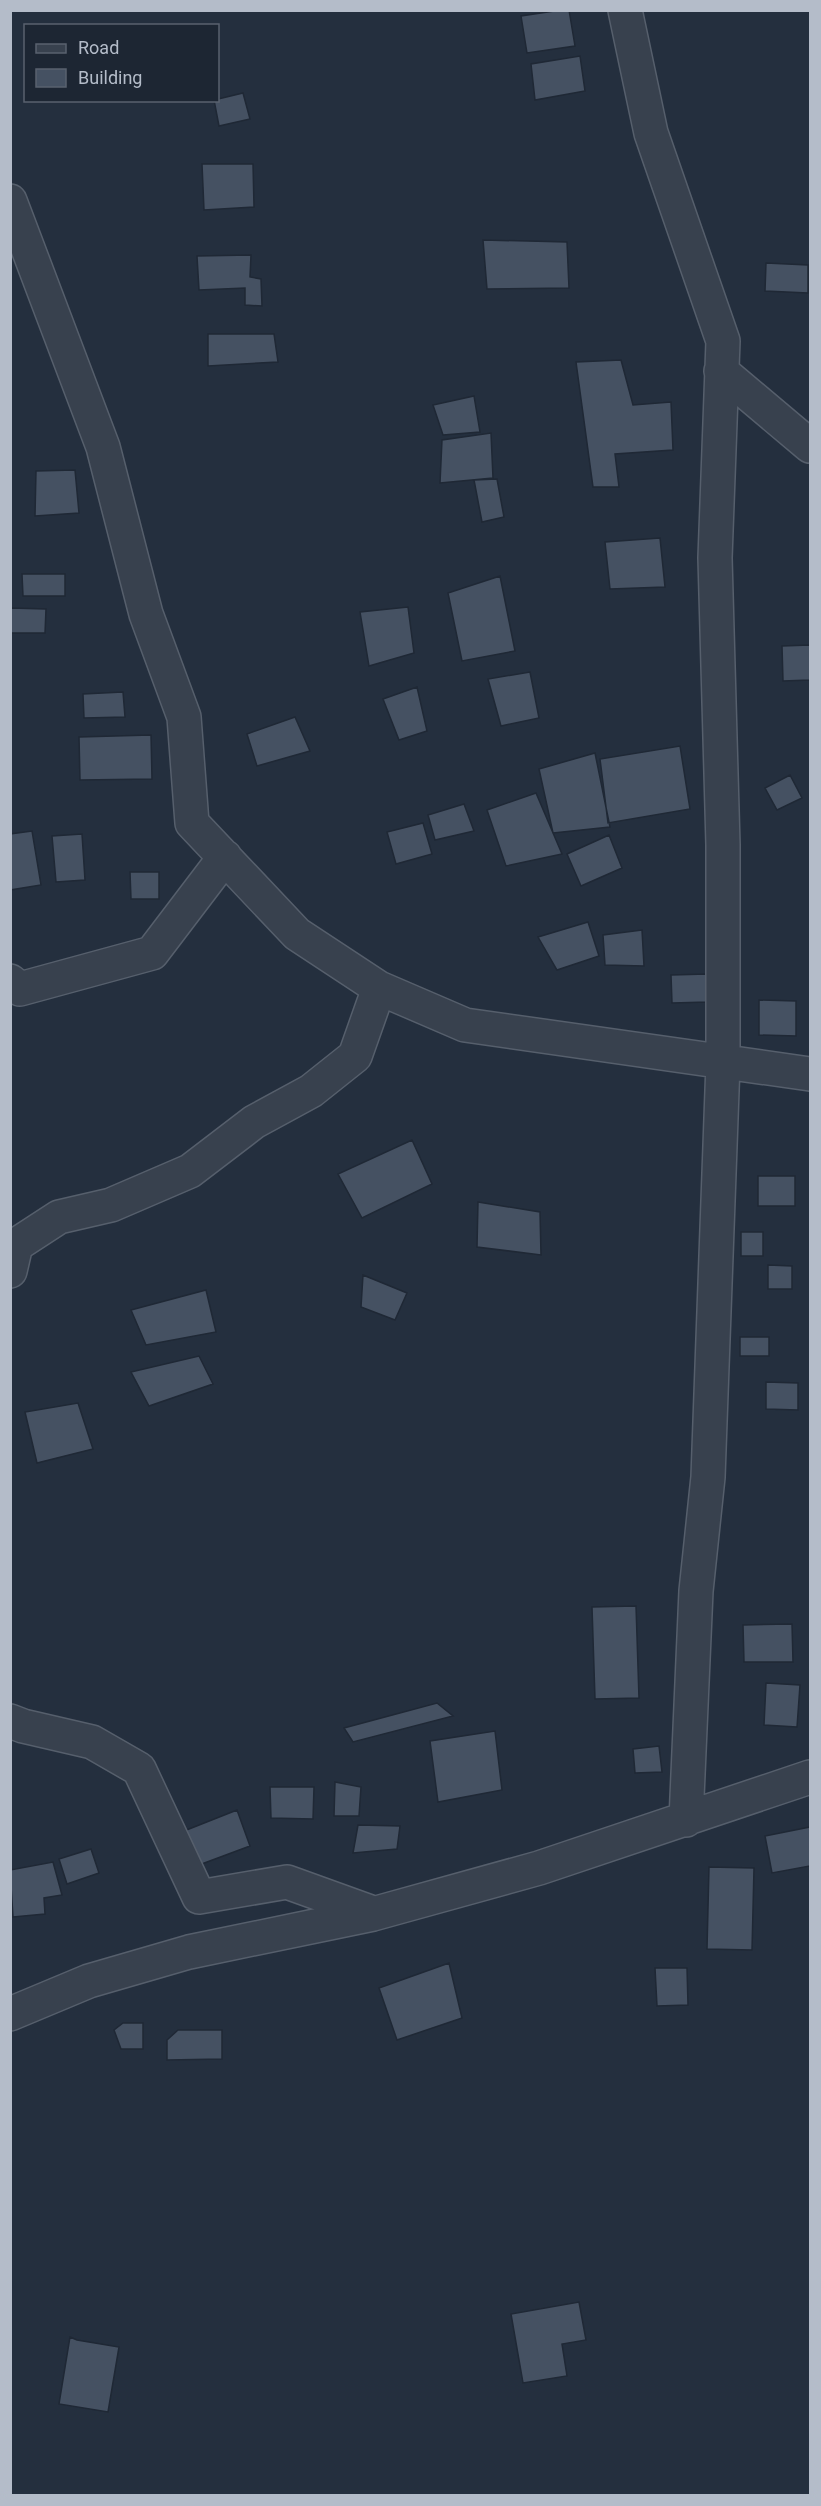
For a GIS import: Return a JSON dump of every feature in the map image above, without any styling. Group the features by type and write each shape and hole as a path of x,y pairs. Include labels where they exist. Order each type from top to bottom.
{"street":[{"path":"625,10 651,134 723,341 715,558 723,845 723,1063 708,1477 696,1591 686,1820"},
{"path":"10,201 103,447 146,614 184,717 192,823 297,934 379,988 465,1025 810,1074"},
{"path":"721,371 810,446"},
{"path":"10,981 20,989 152,953 225,857"},
{"path":"10,1271 16,1245 59,1217 111,1205 190,1171 254,1122 311,1090 355,1056 379,988"},
{"path":"10,1720 23,1726 92,1742 139,1768 199,1897 287,1882 373,1914"},
{"path":"10,2014 89,1981 189,1952 373,1914 539,1868 810,1778"}],"building":[{"path":"569,10 575,46 527,53 521,16"},
{"path":"580,56 585,91 535,100 531,64"},
{"path":"243,93 250,119 219,126 214,102 219,102 219,99"},
{"path":"202,164 253,164 254,207 204,210"},
{"path":"483,240 567,242 569,288 487,289"},
{"path":"251,255 250,277 261,279 262,306 245,305 245,288 199,290 197,256"},
{"path":"766,263 808,265 808,293 765,291"},
{"path":"208,334 274,334 278,362 208,366"},
{"path":"621,360 633,405 671,402 673,450 615,454 619,487 593,487 576,362"},
{"path":"474,396 480,432 443,435 433,405"},
{"path":"491,433 493,478 440,483 442,440"},
{"path":"75,470 79,513 35,516 36,471"},
{"path":"497,479 504,517 482,522 474,480"},
{"path":"660,538 665,587 610,589 605,542"},
{"path":"22,574 65,574 65,596 23,596"},
{"path":"500,576 515,651 462,661 448,593"},
{"path":"408,607 414,653 369,666 360,612"},
{"path":"10,608 46,609 45,633 10,633"},
{"path":"810,645 810,680 783,681 782,646"},
{"path":"530,672 539,718 501,726 488,679"},
{"path":"417,687 427,731 399,740 383,699"},
{"path":"123,692 125,717 84,718 83,694"},
{"path":"295,717 310,751 257,766 247,734"},
{"path":"151,735 152,779 80,780 79,737"},
{"path":"680,746 690,809 608,823 600,759"},
{"path":"595,753 610,827 553,833 539,769"},
{"path":"790,775 802,798 777,810 765,788"},
{"path":"536,793 562,854 506,866 487,810"},
{"path":"464,804 474,831 435,840 428,815"},
{"path":"423,823 432,854 396,864 387,832"},
{"path":"32,831 41,885 10,890 10,834"},
{"path":"82,834 85,880 56,882 52,836"},
{"path":"609,835 622,868 581,886 567,854"},
{"path":"130,872 159,872 159,899 131,899"},
{"path":"588,922 599,956 557,970 538,937"},
{"path":"642,930 644,966 605,965 603,935"},
{"path":"707,974 708,1002 672,1003 671,975"},
{"path":"759,1000 796,1001 796,1036 759,1035"},
{"path":"412,1140 432,1184 362,1218 338,1174"},
{"path":"758,1176 795,1176 795,1206 758,1206"},
{"path":"478,1202 540,1212 541,1255 477,1247"},
{"path":"741,1232 763,1232 763,1256 741,1256"},
{"path":"768,1265 792,1266 792,1289 768,1289"},
{"path":"363,1275 407,1293 395,1320 361,1307"},
{"path":"206,1290 216,1332 146,1345 131,1310"},
{"path":"740,1337 769,1337 769,1356 740,1356"},
{"path":"199,1356 213,1384 149,1406 131,1372"},
{"path":"766,1382 798,1383 798,1410 766,1409"},
{"path":"78,1403 93,1449 37,1463 25,1412"},
{"path":"636,1606 639,1698 595,1699 592,1607"},
{"path":"792,1624 793,1662 744,1662 743,1625"},
{"path":"766,1683 800,1685 797,1727 764,1725"},
{"path":"437,1703 453,1716 353,1742 344,1728"},
{"path":"495,1731 502,1790 438,1802 430,1741"},
{"path":"659,1746 662,1772 635,1773 633,1749"},
{"path":"335,1782 361,1787 359,1816 334,1816"},
{"path":"270,1787 314,1787 313,1819 271,1818"},
{"path":"237,1810 250,1846 199,1865 184,1831"},
{"path":"358,1825 400,1826 397,1849 353,1853"},
{"path":"810,1827 810,1866 772,1873 765,1836"},
{"path":"91,1849 99,1873 67,1884 59,1859"},
{"path":"53,1862 62,1895 44,1898 45,1914 13,1917 10,1870"},
{"path":"709,1867 754,1868 752,1950 707,1949"},
{"path":"449,1963 462,2018 397,2040 379,1988"},
{"path":"655,1968 687,1968 688,2005 657,2006"},
{"path":"123,2023 143,2023 143,2049 121,2049 114,2030"},
{"path":"178,2030 222,2030 222,2059 167,2060 167,2040"},
{"path":"579,2302 586,2340 562,2344 567,2376 523,2383 511,2314"},
{"path":"70,2337 119,2347 108,2412 59,2404"}]}
